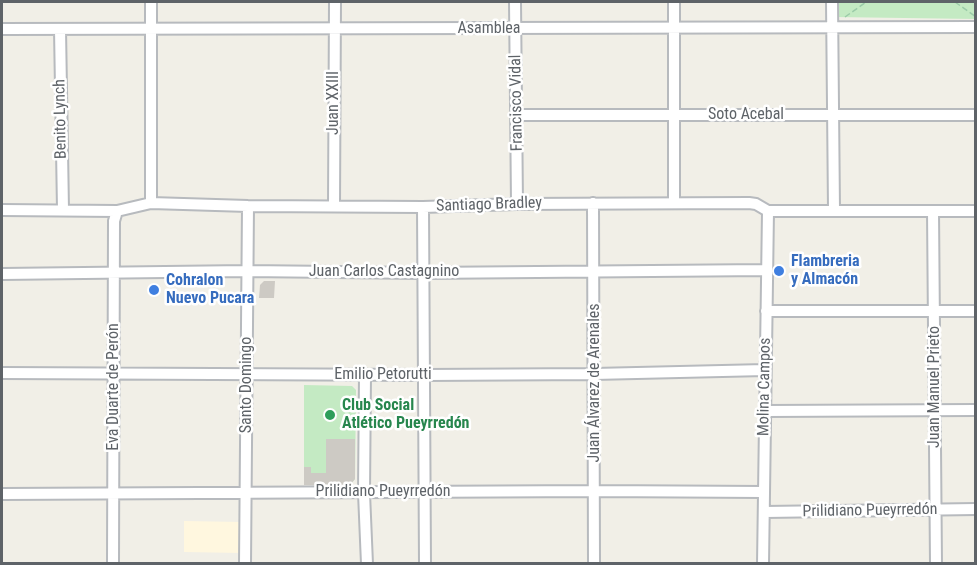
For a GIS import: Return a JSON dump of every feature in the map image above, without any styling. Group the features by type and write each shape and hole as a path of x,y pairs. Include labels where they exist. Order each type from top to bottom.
{"street":[{"path":"151,2 151,203"},
{"name":"Juan XXIII","path":"334,206 335,2"},
{"name":"Francisco Vidal","path":"515,2 517,204"},
{"path":"674,2 674,203"},
{"path":"832,2 834,210"},
{"name":"Asamblea","path":"2,29 975,27"},
{"name":"Benito Lynch","path":"60,28 63,210"},
{"name":"Soto Acebal","path":"517,115 975,115"},
{"name":"Santiago Bradley","path":"2,210 117,211 151,203 423,207 593,203 749,203 768,211 975,211"},
{"name":"Juan Álvarez de Arenales","path":"593,203 596,491 594,564"},
{"name":"Santo Domingo","path":"245,564 249,206"},
{"path":"423,207 425,564"},
{"name":"Eva Duarte de Perón","path":"113,564 114,220 117,211"},
{"name":"Molina Campos","path":"763,564 768,211"},
{"name":"Juan Manuel Prieto","path":"933,212 936,564"},
{"name":"Juan Carlos Castagnino","path":"2,274 766,270"},
{"path":"766,311 975,311"},
{"name":"Emilio Petorutti","path":"2,373 425,375 765,370"},
{"path":"365,375 364,493 367,564"},
{"path":"765,411 975,410"},
{"name":"Prilidiano Pueyrredón","path":"2,494 764,492"},
{"name":"Prilidiano Pueyrredón","path":"765,512 975,509"}],"path":[{"path":"832,27 866,2"},
{"path":"955,2 975,17"}],"shaded area":[{"path":"184,521 242,522 242,553 184,552"}],"green space":[{"path":"834,2 975,2 975,19 834,17"},
{"name":"Club Social Atlético Pueyrredón","path":"304,385 352,386 356,390 355,479 350,485 304,485"}],"building":[{"path":"264,281 275,281 274,298 259,298 260,285"},
{"path":"326,439 355,439 355,479 350,485 304,485 304,467 311,467 311,473 326,473"}],"place":[{"name":"Flambreria y Almacón","path":"779,271"},
{"name":"Cohralon Nuevo Pucara","path":"154,290"},
{"name":"Club Social Atlético Pueyrredón","path":"330,415"}]}
